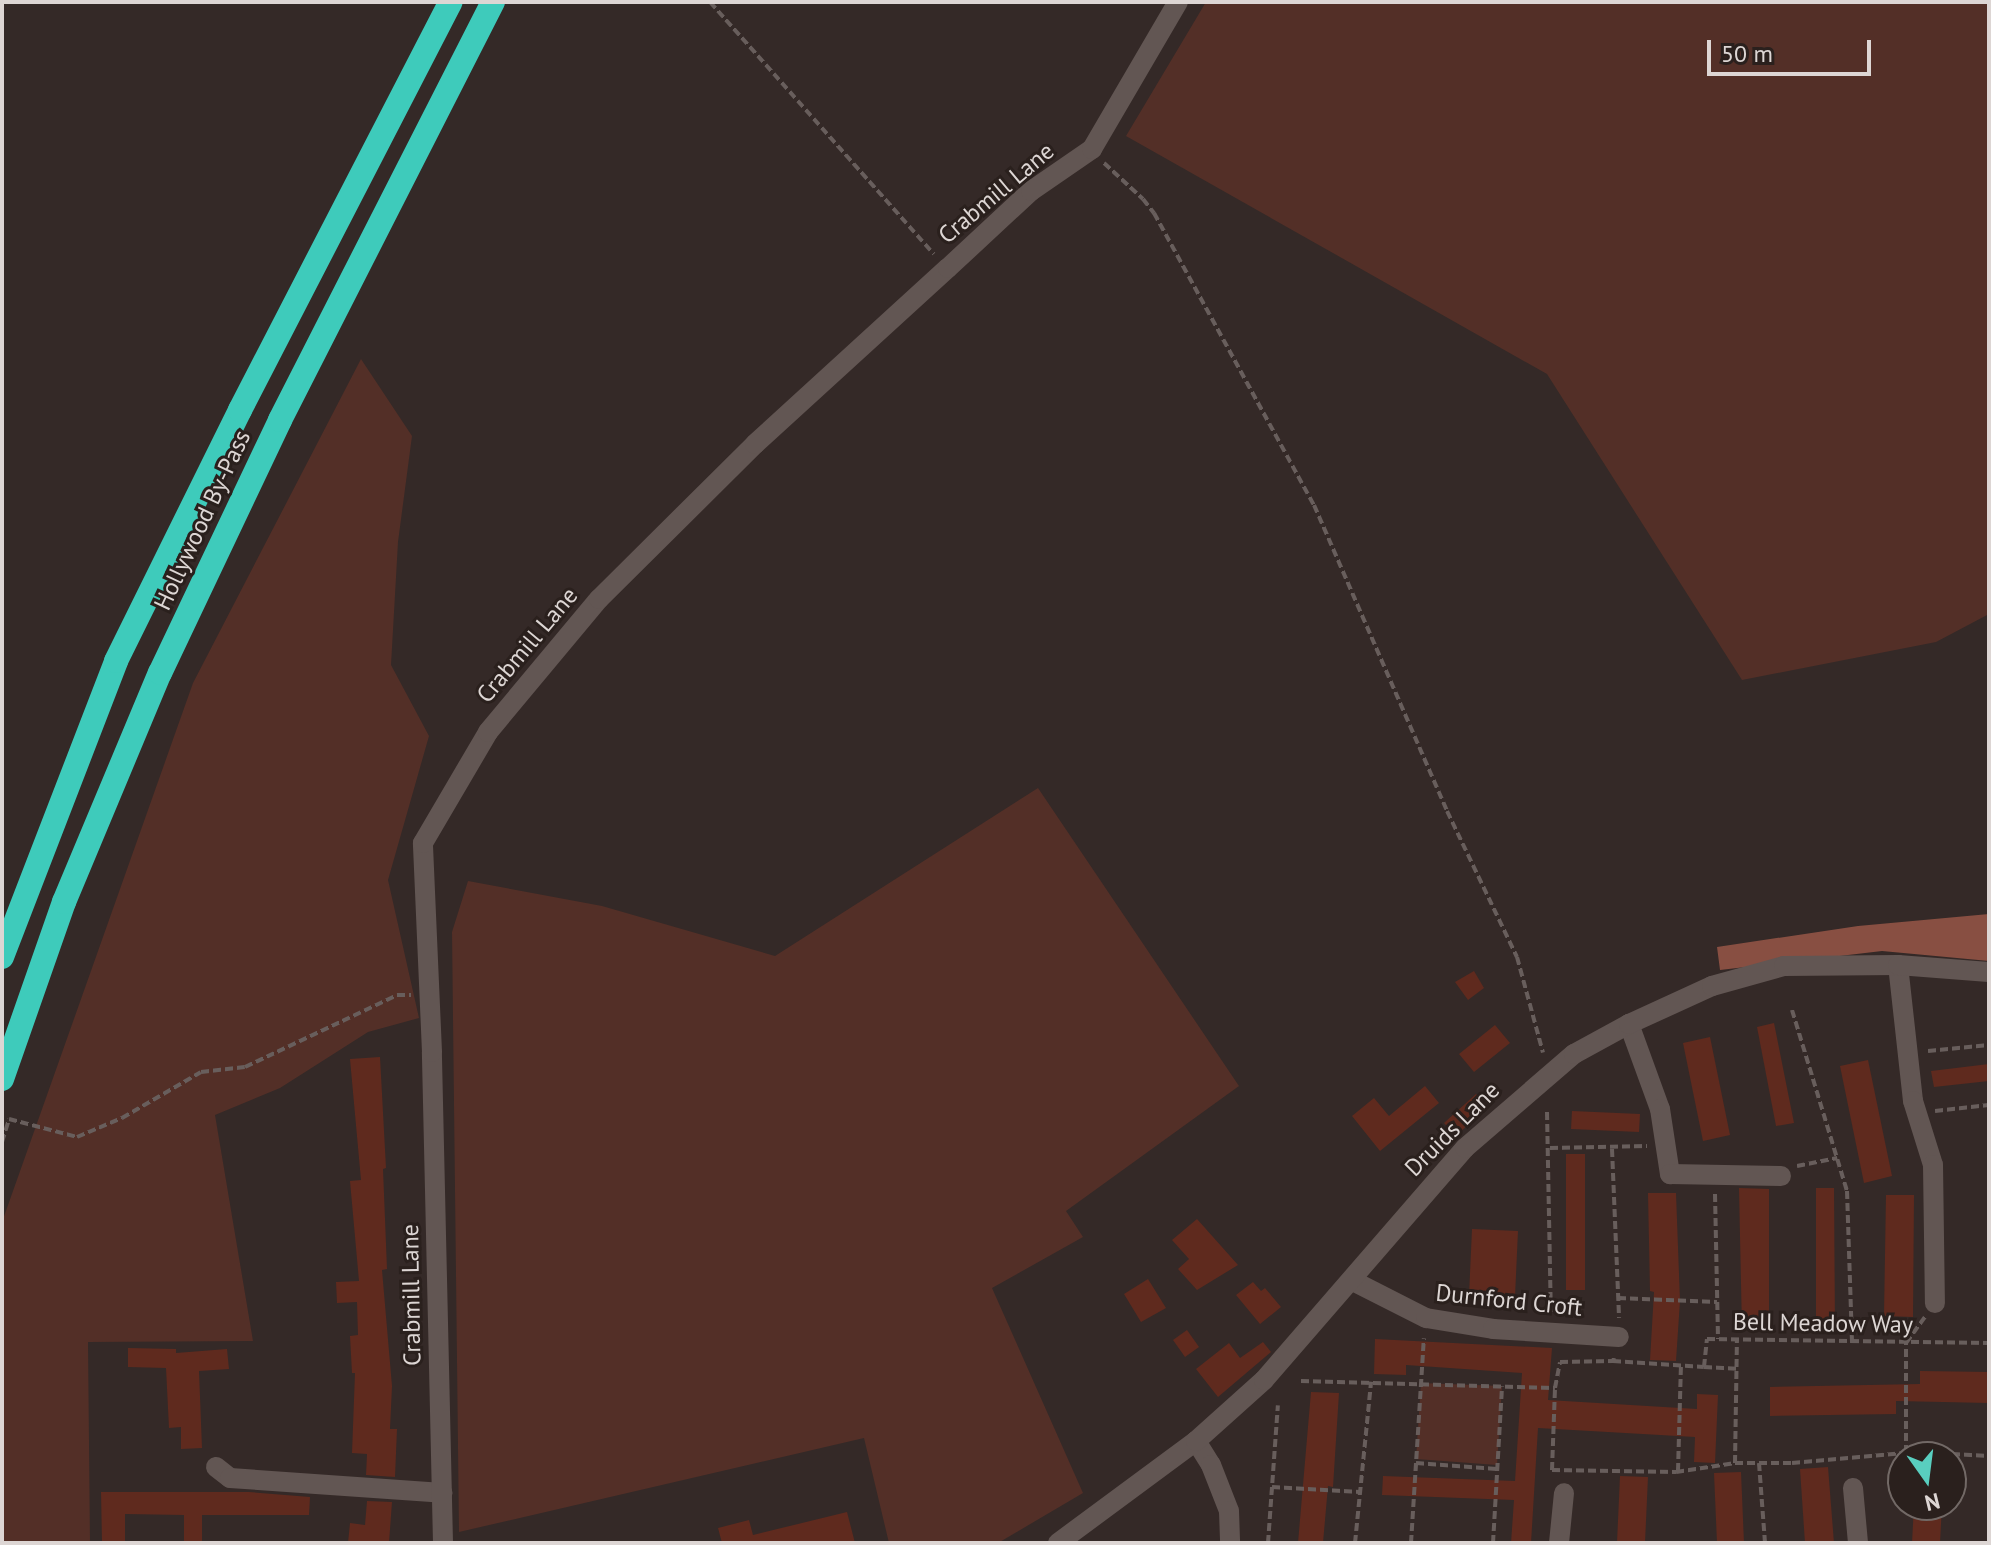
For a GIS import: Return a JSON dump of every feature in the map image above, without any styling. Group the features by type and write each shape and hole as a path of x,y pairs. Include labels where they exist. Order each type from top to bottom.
{"highway":[{"name":"Hollywood By-Pass","path":"2,957 116,661 240,410 451,2"},
{"name":"Hollywood By-Pass","path":"2,1079 64,902 160,673 280,420 493,2"}],"street":[{"name":"Crabmill Lane","path":"443,1543 430,994 423,843 488,732 599,599 755,444 1031,191 1092,149 1178,2"},
{"name":"Druids Lane","path":"1058,1543 1196,1441 1264,1380 1353,1281 1421,1196 1465,1148 1574,1054 1629,1024 1712,986 1773,969 1898,965 1989,972"},
{"path":"1898,965 1917,1112 1933,1165 1935,1303"},
{"path":"1629,1024 1660,1109 1670,1174 1781,1176"},
{"name":"Durnford Croft","path":"1353,1281 1426,1318 1493,1329 1619,1337"},
{"path":"1196,1441 1211,1465 1229,1511 1230,1543"},
{"path":"216,1467 230,1478 442,1493"},
{"path":"1853,1488 1858,1543"},
{"path":"1559,1543 1564,1493"}],"path":[{"path":"710,2 948,268"},
{"path":"1092,149 1154,213 1314,505 1447,811 1517,957 1548,1075"},
{"path":"2,1142 9,1119 77,1137 122,1118 201,1072 245,1067 397,995 430,994"},
{"path":"1792,1010 1847,1191 1852,1343"},
{"path":"1908,1053 1989,1045"},
{"path":"1917,1112 1989,1105"},
{"path":"1547,1112 1551,1333"},
{"path":"1550,1148 1612,1149 1666,1145"},
{"path":"1612,1149 1619,1337 1613,1361"},
{"path":"1781,1176 1803,1162 1837,1158"},
{"path":"1715,1175 1718,1339"},
{"path":"1618,1298 1717,1302"},
{"path":"1906,1441 1906,1343 1935,1303"},
{"path":"1411,1543 1426,1318"},
{"name":"Bell Meadow Way","path":"1704,1367 1707,1339 1989,1343"},
{"path":"1735,1463 1737,1339"},
{"path":"1564,1493 1552,1470 1555,1388 1560,1362 1613,1361 1737,1369"},
{"path":"1678,1471 1681,1366"},
{"path":"1301,1381 1555,1388"},
{"path":"1355,1543 1371,1382"},
{"path":"1493,1543 1502,1386"},
{"path":"1268,1543 1278,1405"},
{"path":"1552,1470 1678,1471 1735,1463 1887,1454"},
{"path":"1967,1455 1989,1456"},
{"path":"1416,1463 1497,1469"},
{"path":"1759,1463 1765,1543"},
{"path":"1272,1487 1360,1492"}],"shaded area":[{"path":"1206,2 1989,2 1989,614 1936,642 1742,680 1547,374 1126,136"},
{"path":"361,359 412,436 398,542 391,665 429,736 388,880 419,1018 368,1032 280,1088 215,1115 253,1341 88,1342 90,1543 2,1543 2,1222 193,683"},
{"path":"1038,788 1239,1086 1066,1211 1083,1237 992,1288 1083,1493 998,1543 889,1543 864,1438 459,1532 452,932 468,881 602,906 775,956"},
{"path":"1989,914 1989,961 1882,951 1720,970 1717,947 1858,926"},
{"path":"1421,1383 1502,1386 1497,1465 1416,1459"}],"building":[{"path":"1474,971 1484,988 1468,1000 1455,982"},
{"path":"1774,1023 1794,1123 1776,1126 1757,1027"},
{"path":"1495,1025 1510,1043 1474,1072 1459,1054"},
{"path":"1710,1037 1730,1135 1703,1141 1683,1043"},
{"path":"380,1057 387,1269 382,1270 392,1386 390,1429 397,1429 395,1477 366,1475 367,1454 352,1453 355,1373 352,1373 350,1336 358,1335 357,1302 337,1303 336,1282 359,1281 350,1181 361,1180 350,1059"},
{"path":"1868,1060 1892,1176 1864,1183 1840,1066"},
{"path":"1989,1064 1989,1081 1934,1087 1931,1071"},
{"path":"1425,1086 1439,1103 1380,1151 1352,1116 1374,1098 1389,1116"},
{"path":"1476,1094 1488,1106 1456,1136 1444,1123"},
{"path":"1572,1111 1640,1114 1639,1132 1571,1129"},
{"path":"1566,1154 1585,1154 1585,1290 1566,1290"},
{"path":"1739,1188 1769,1189 1769,1329 1742,1330"},
{"path":"1816,1188 1834,1188 1835,1330 1816,1330"},
{"path":"1648,1193 1676,1193 1680,1301 1676,1361 1650,1360 1654,1292 1650,1291"},
{"path":"1886,1195 1914,1195 1913,1317 1884,1316"},
{"path":"1197,1219 1238,1265 1197,1290 1178,1269 1189,1259 1172,1240"},
{"path":"1472,1229 1518,1231 1515,1297 1469,1296"},
{"path":"1148,1279 1166,1308 1141,1322 1124,1294"},
{"path":"1253,1282 1261,1291 1265,1288 1281,1307 1260,1324 1236,1295"},
{"path":"1187,1330 1199,1347 1185,1357 1173,1340"},
{"path":"1375,1339 1552,1348 1548,1400 1697,1409 1697,1394 1718,1395 1715,1463 1694,1462 1695,1437 1538,1428 1531,1543 1511,1543 1514,1500 1382,1495 1383,1476 1515,1481 1522,1373 1406,1365 1406,1375 1374,1374"},
{"path":"1263,1342 1271,1352 1218,1397 1196,1369 1229,1343 1240,1358"},
{"path":"128,1348 176,1349 176,1353 227,1349 229,1369 199,1371 202,1448 181,1449 181,1427 169,1428 166,1368 128,1367"},
{"path":"1920,1371 1989,1372 1989,1403 1896,1401 1896,1414 1770,1416 1770,1387 1920,1384"},
{"path":"1311,1392 1339,1393 1333,1487 1328,1486 1323,1543 1298,1543"},
{"path":"1828,1467 1834,1543 1805,1543 1800,1469"},
{"path":"1741,1472 1744,1543 1717,1543 1714,1473"},
{"path":"1620,1476 1648,1477 1645,1543 1617,1543"},
{"path":"101,1492 249,1492 310,1497 309,1515 202,1515 202,1543 184,1543 184,1515 125,1514 125,1543 102,1543"},
{"path":"367,1501 392,1502 389,1543 348,1543 350,1523 365,1525"},
{"path":"847,1512 855,1543 722,1543 718,1528 749,1520 753,1535"},
{"path":"1913,1521 1941,1521 1940,1543 1912,1543"}]}
